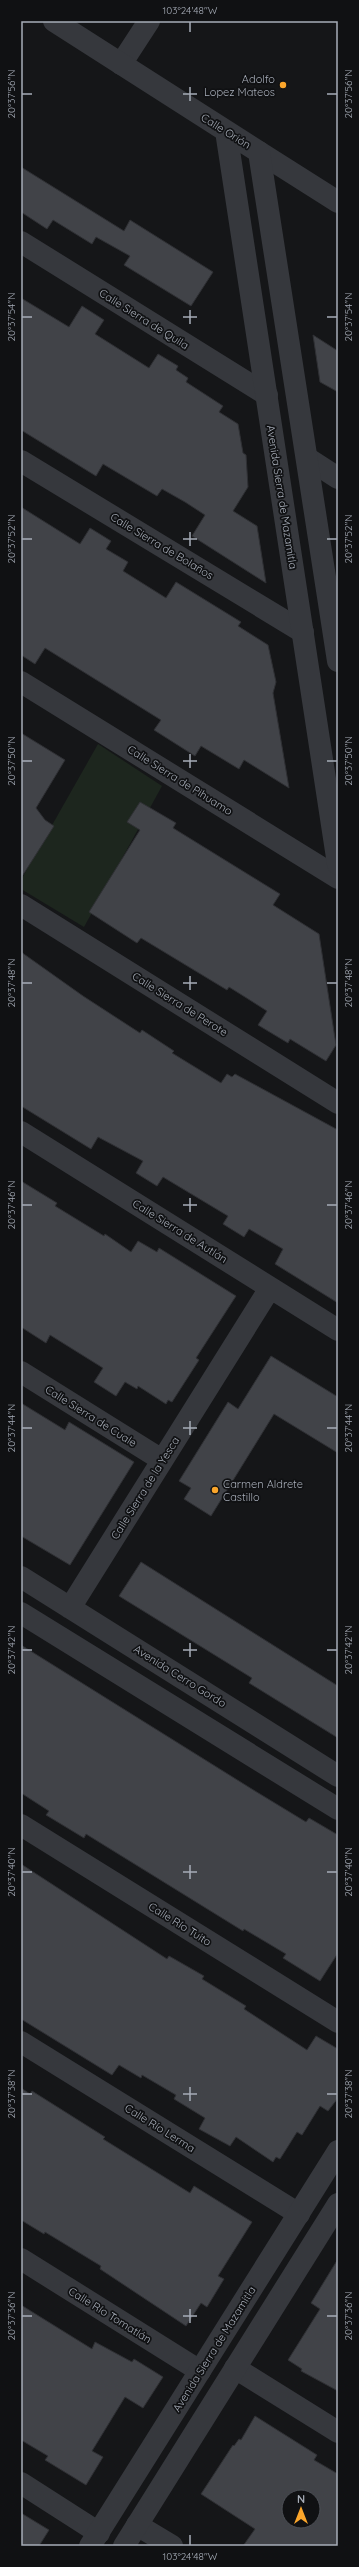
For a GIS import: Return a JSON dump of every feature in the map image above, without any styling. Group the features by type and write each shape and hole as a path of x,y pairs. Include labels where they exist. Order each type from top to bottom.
{"street":[{"name":"Calle Orión","path":"54,21 338,202"},
{"path":"121,64 149,21"},
{"name":"Avenida Sierra de Mazamitla","path":"226,131 338,864"},
{"path":"260,152 319,548 338,661"},
{"name":"Calle Sierra de Quila","path":"21,242 267,395"},
{"path":"306,458 338,478"},
{"name":"Calle Sierra de Bolaños","path":"21,461 303,632"},
{"path":"291,551 319,548"},
{"name":"Calle Sierra de Pihuamo","path":"21,682 338,878"},
{"name":"Calle Sierra de Perote","path":"21,905 338,1103"},
{"name":"Calle Sierra de Autlán","path":"21,1132 338,1330"},
{"name":"Calle Sierra de la Yesca","path":"70,1608 270,1288"},
{"name":"Calle Sierra de Cuale","path":"21,1372 162,1460"},
{"name":"Avenida Cerro Gordo","path":"21,1577 338,1776"},
{"path":"21,1613 338,1809"},
{"path":"257,1759 273,1735"},
{"name":"Calle Río Tuito","path":"21,1826 338,2022"},
{"name":"Calle Río Lerma","path":"21,2042 299,2214"},
{"name":"Avenida Sierra de Mazamitla","path":"95,2539 338,2151"},
{"path":"124,2546 337,2208"},
{"name":"Calle Río Tomatlán","path":"21,2260 200,2371"},
{"path":"235,2368 338,2432"},
{"path":"21,2483 95,2539"},
{"path":"137,2525 172,2546"}],"shaded area":[{"path":"98,744 162,786 84,927 21,889 21,880"}],"building":[{"path":"21,167 124,231 130,220 213,272 191,306 124,265 130,256 96,237 92,244 53,220 47,229 21,212"},
{"path":"21,298 69,327 82,306 104,320 95,334 149,368 158,354 178,366 176,370 188,378 186,382 223,406 219,412 238,424 243,453 246,455 248,487 233,511 257,526 266,583 192,536 205,515 185,502 162,489 157,496 103,464 96,476 21,430"},
{"path":"313,335 338,351 338,392 320,382"},
{"path":"21,507 80,544 90,528 111,541 106,549 128,562 123,571 166,598 176,582 241,622 238,626 268,645 276,682 273,693 289,788 244,760 239,769 201,746 195,756 154,730 161,720 45,648 35,664 21,655"},
{"path":"21,733 65,760 36,808 45,820 54,826 21,878"},
{"path":"140,802 176,823 173,828 280,894 273,905 319,934 336,1045 326,1061 290,1039 288,1043 258,1025 267,1011 245,997 229,987 227,990 141,938 137,943 89,912 140,830 127,822"},
{"path":"21,952 83,996 140,1033 142,1030 174,1051 172,1053 221,1083 227,1074 232,1077 235,1074 338,1130 338,1303 275,1264 283,1249 249,1229 244,1237 223,1224 228,1216 163,1177 157,1186 136,1173 143,1161 98,1137 91,1149 21,1106"},
{"path":"21,1181 57,1203 55,1206 104,1236 105,1234 131,1252 138,1241 157,1252 159,1248 236,1296 196,1358 199,1360 172,1402 168,1400 166,1404 138,1386 137,1389 125,1382 116,1396 94,1382 103,1368 50,1335 46,1343 21,1327"},
{"path":"271,1356 338,1397 338,1453 274,1414 211,1516 184,1499 191,1488 179,1481 228,1402 238,1409"},
{"path":"21,1403 65,1430 69,1422 134,1462 70,1565 21,1536"},
{"path":"141,1562 338,1686 338,1738 249,1683 252,1678 119,1596"},
{"path":"21,1645 306,1822 309,1818 338,1835 338,1953 320,1981 283,1958 286,1954 244,1929 243,1931 86,1834 84,1838 46,1815 49,1811 21,1793"},
{"path":"21,1864 167,1959 169,1956 204,1976 202,1979 246,2006 244,2009 307,2050 316,2036 338,2049 338,2098 328,2111 320,2106 302,2135 297,2132 280,2159 276,2157 273,2162 236,2137 230,2146 199,2129 205,2118 174,2099 176,2095 142,2075 141,2078 119,2065 112,2075 21,2019"},
{"path":"21,2088 30,2094 32,2091 105,2137 103,2139 190,2193 194,2186 252,2222 218,2276 224,2279 207,2307 201,2303 186,2326 100,2269 101,2266 45,2232 44,2234 21,2220"},
{"path":"338,2259 338,2391 301,2371 302,2369 288,2360 320,2309 311,2303"},
{"path":"21,2305 92,2349 95,2342 132,2362 134,2359 163,2377 143,2408 125,2397 92,2451 103,2457 86,2485 45,2460 48,2456 21,2440"},
{"path":"255,2416 317,2455 314,2460 338,2474 338,2546 243,2546 255,2529 201,2494 233,2445 234,2446 239,2439 241,2440"},
{"path":"21,2513 49,2530 39,2546 21,2546"}],"place":[{"name":"Adolfo Lopez Mateos","path":"283,85"},
{"name":"Carmen Aldrete Castillo","path":"215,1490"}]}
